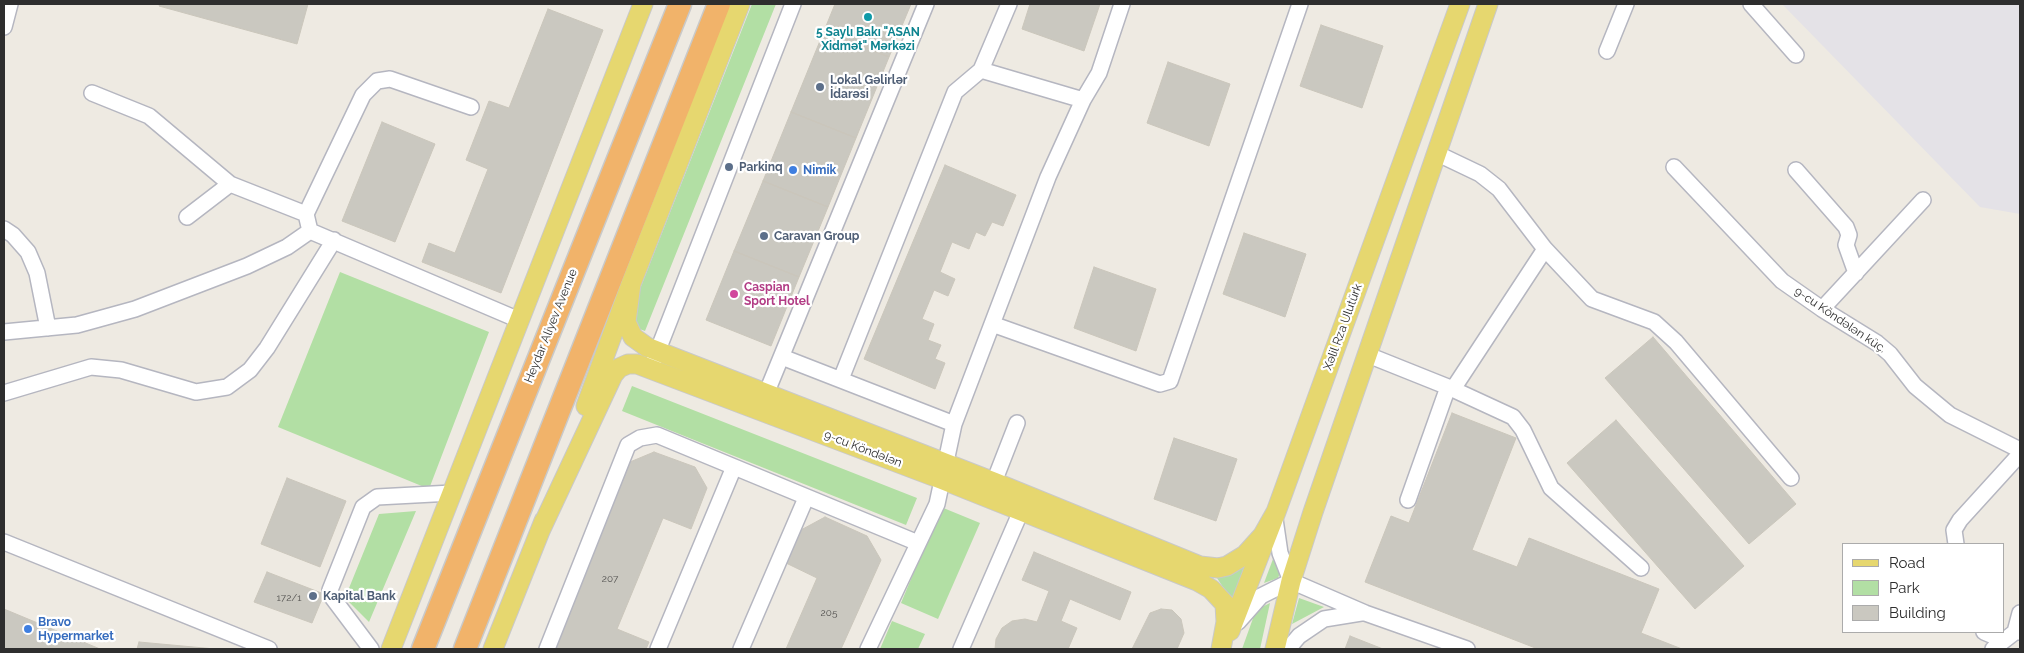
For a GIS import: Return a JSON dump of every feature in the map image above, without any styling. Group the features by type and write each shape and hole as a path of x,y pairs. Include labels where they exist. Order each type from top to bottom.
{"highway":[{"name":"Heydar Aliyev Avenue","path":"423,649 680,4"},
{"path":"465,649 719,4"}],"main road":[{"path":"391,649 642,4"},
{"path":"493,649 540,532 631,284 740,4"},
{"name":"Xəlil Rza Ulutürk","path":"1222,649 1276,512 1460,4"},
{"path":"1275,649 1292,582 1313,512 1488,4"},
{"name":"9-cu Köndələn","path":"631,284 625,314 628,330 654,360 943,471 994,482 1200,566 1227,566 1245,555 1263,535 1276,512"},
{"name":"9-cu Köndələn","path":"540,532 613,375 619,368 628,364 654,360 766,394 943,471 1021,511 1211,589 1220,597 1226,613 1222,649"}],"street":[{"path":"4,26 10,4"},
{"path":"654,360 793,4"},
{"path":"766,394 926,4"},
{"path":"841,379 955,92 981,70 1009,4"},
{"path":"868,649 936,504 954,424 1048,177 1084,100 1099,73 1122,4"},
{"path":"992,324 1160,384 1170,381 1300,4"},
{"path":"1607,51 1626,4"},
{"path":"1750,4 1796,55"},
{"path":"981,70 1084,100"},
{"path":"310,231 306,214 363,94 377,80 390,79 471,107"},
{"path":"92,94 149,116 230,184 306,214"},
{"path":"1436,153 1480,174 1499,190 1545,249 1592,299 1654,322 1676,342 1791,478"},
{"name":"9-cu Köndələn küç.","path":"1674,167 1782,280 1822,309 1867,335 1890,354 1915,386 1950,415 2020,452"},
{"path":"1796,170 1846,226 1850,235 1846,245 1856,273"},
{"path":"187,217 230,184"},
{"path":"1822,309 1923,200"},
{"path":"4,229 13,235 28,252 37,273 48,328"},
{"path":"310,231 519,320"},
{"path":"4,332 78,325 135,309 247,266 287,247 310,231"},
{"path":"4,393 91,367 121,370 196,392 227,387 250,370 267,348 334,240"},
{"path":"1408,500 1451,388 1545,249"},
{"path":"1368,355 1451,388 1513,417 1523,430 1552,488 1641,568"},
{"path":"782,357 954,424"},
{"path":"994,482 1017,423"},
{"path":"548,649 628,446 640,438 657,435 918,543"},
{"path":"1951,543 1954,530 1960,520 2020,452"},
{"path":"658,649 734,467"},
{"path":"371,649 332,597 330,590 363,507 377,497 452,493"},
{"path":"741,649 806,498"},
{"path":"961,649 1021,511"},
{"path":"1276,512 1278,547 1292,582"},
{"path":"4,542 269,649"},
{"path":"1222,649 1252,603 1274,588 1292,582 1365,613 1467,649"},
{"path":"1288,649 1299,636 1324,619 1334,608 1323,595"},
{"path":"1324,619 1340,615 1365,613"},
{"path":"1988,633 2008,638 2020,613"}],"shaded area":[{"path":"1782,4 2020,4 2020,214 1980,207"}],"green space":[{"path":"752,4 776,4 645,331 637,328 632,322 634,304"},
{"path":"340,272 489,332 429,489 278,427"},
{"path":"632,386 917,498 906,525 622,411"},
{"path":"941,507 980,523 938,619 901,603"},
{"path":"416,511 369,622 345,598 379,514"},
{"path":"1273,559 1280,573 1278,578 1264,583"},
{"path":"1244,567 1232,601 1217,578"},
{"path":"1299,598 1324,607 1292,624"},
{"path":"1270,603 1260,649 1242,649 1256,610"},
{"path":"892,621 925,634 918,649 880,649"}],"building":[{"path":"160,4 308,4 297,44 159,6"},
{"name":"5 Saylı Bakı \"ASAN Xidmət\" Mərkəzi","path":"835,4 911,4 889,57 824,31"},
{"path":"1030,4 1100,4 1084,51 1022,29"},
{"path":"548,9 603,30 501,293 422,262 429,243 455,253 488,169 466,160 489,101 509,108"},
{"path":"1321,25 1383,46 1362,108 1300,86"},
{"path":"824,31 889,57 856,138 791,112"},
{"path":"1168,62 1230,84 1209,146 1147,123"},
{"path":"791,112 856,138 828,207 763,181"},
{"path":"382,122 435,144 395,242 342,221"},
{"path":"945,165 1016,195 1003,226 992,222 985,236 976,232 969,249 952,242 940,272 955,279 948,296 934,290 922,319 934,324 928,340 941,345 935,359 945,363 935,389 864,359"},
{"path":"763,181 828,207 799,277 734,251"},
{"path":"1244,233 1306,254 1285,317 1223,294"},
{"path":"734,251 799,277 771,346 706,320"},
{"path":"1094,267 1156,289 1136,351 1074,328"},
{"path":"1653,337 1796,504 1749,544 1605,378"},
{"path":"1452,413 1516,438 1472,550 1517,567 1529,538 1659,589 1641,633 1682,649 1538,649 1365,582 1391,516 1409,523"},
{"path":"1616,420 1744,566 1695,609 1567,463"},
{"path":"1174,438 1237,459 1216,521 1154,499"},
{"path":"654,452 695,467 707,488 691,529 663,518 617,629 649,642 646,649 555,649 630,462"},
{"path":"287,478 346,501 320,567 261,544"},
{"path":"825,517 867,536 881,560 841,649 786,649 817,578 786,563 801,530"},
{"path":"1034,552 1131,592 1120,620 1070,599 1061,621 1077,628 1068,649 995,649 996,639 1002,628 1012,621 1025,619 1037,622 1049,591 1022,580"},
{"path":"267,572 324,594 312,623 254,602"},
{"name":"Bravo Hypermarket","path":"4,609 100,649 4,649"},
{"path":"1161,609 1172,610 1181,619 1184,633 1177,649 1132,649 1150,613"},
{"path":"1350,636 1383,649 1345,649"},
{"name":"Bravo Hypermarket","path":"139,642 215,649 137,649"}],"place":[{"name":"5 Saylı Bakı \"ASAN Xidmət\" Mərkəzi","path":"868,17"},
{"name":"Lokal Gəlirlər İdarəsi","path":"820,87"},
{"name":"Parkinq","path":"729,167"},
{"name":"Nimik","path":"793,170"},
{"name":"Caravan Group","path":"764,236"},
{"name":"Caspian Sport Hotel","path":"734,294"},
{"name":"Kapital Bank","path":"313,596"},
{"name":"Bravo Hypermarket","path":"28,629"}]}
